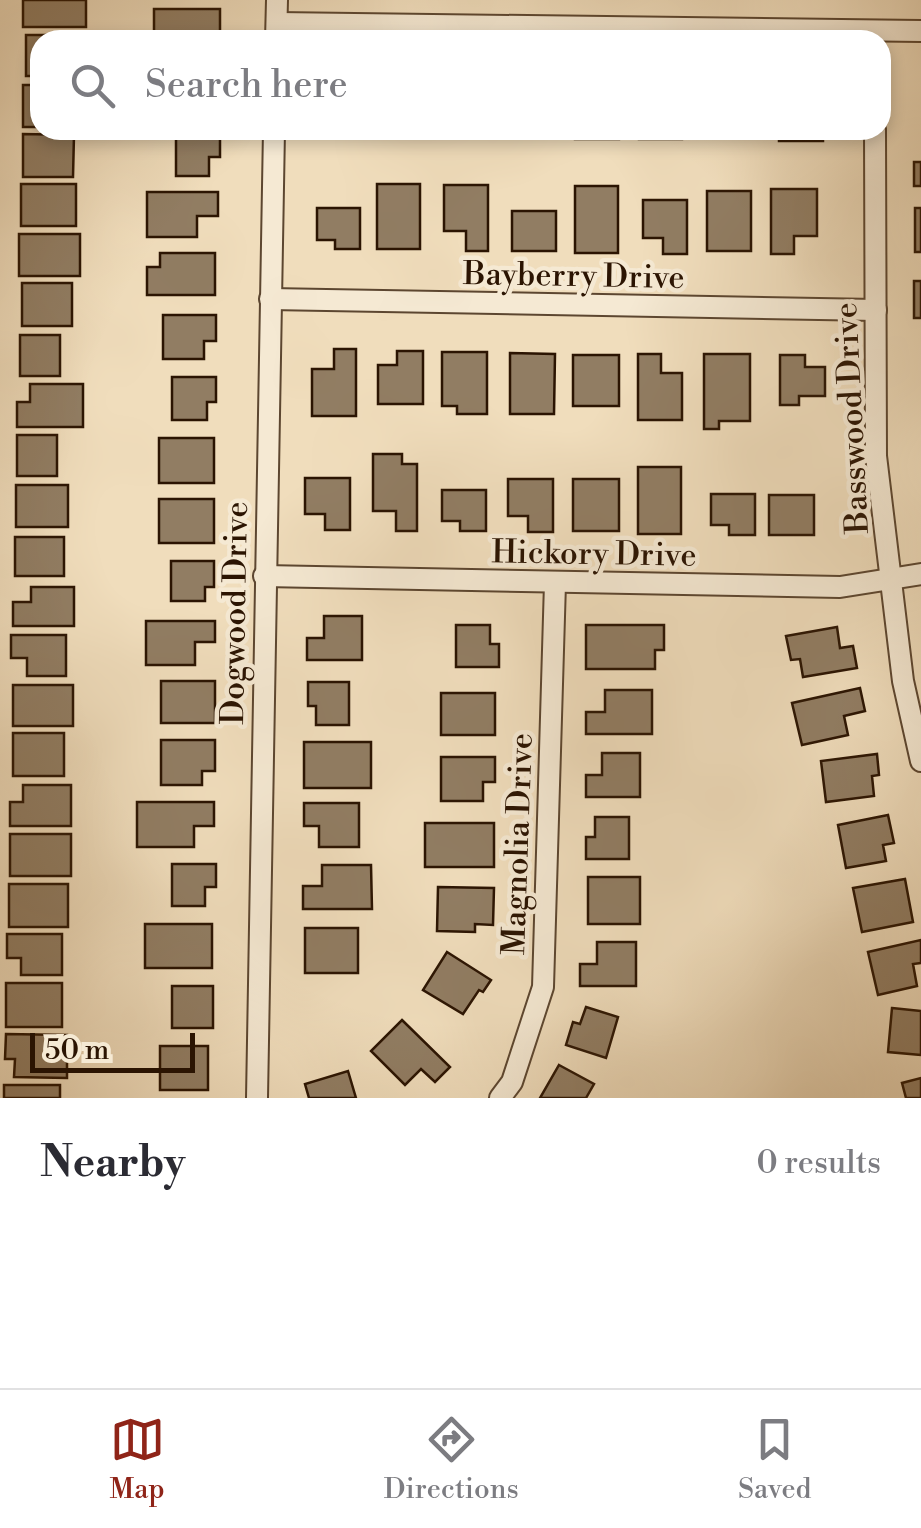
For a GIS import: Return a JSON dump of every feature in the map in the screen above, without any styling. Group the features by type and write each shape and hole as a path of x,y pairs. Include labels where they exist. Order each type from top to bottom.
{"street":[{"path":"276,30 277,0"},
{"path":"891,33 921,30"},
{"name":"Dogwood Drive","path":"257,1098 274,140"},
{"name":"Basswood Drive","path":"875,140 876,456 903,680 921,761"},
{"name":"Bayberry Drive","path":"270,299 876,310"},
{"name":"Hickory Drive","path":"264,576 840,587 921,574"},
{"name":"Magnolia Drive","path":"500,1098 512,1082 543,987 555,584"}],"building":[{"path":"23,0 86,0 86,27 23,27"},
{"path":"154,9 220,9 220,30 154,30"},
{"path":"26,35 30,35 30,76 26,76"},
{"path":"23,85 30,85 30,127 23,127"},
{"path":"23,134 30,134 30,140 74,140 73,177 23,177"},
{"path":"176,140 220,140 220,157 209,157 209,176 176,176"},
{"path":"914,162 921,162 921,186 914,186"},
{"path":"21,184 76,184 76,226 21,226"},
{"path":"377,184 420,184 420,249 377,249"},
{"path":"444,185 488,185 488,251 466,251 466,231 444,231"},
{"path":"575,186 618,186 618,253 575,253"},
{"path":"771,189 817,189 817,236 794,236 794,254 771,254"},
{"path":"707,191 751,191 751,251 707,251"},
{"path":"147,192 218,192 218,216 197,216 197,237 147,237"},
{"path":"643,200 687,200 687,254 663,254 663,238 643,238"},
{"path":"317,208 360,208 360,249 335,249 335,240 317,240"},
{"path":"915,208 921,208 921,252 915,252"},
{"path":"512,211 556,211 556,251 512,251"},
{"path":"19,234 80,234 80,276 19,276"},
{"path":"160,253 215,253 215,295 147,295 147,267 160,267"},
{"path":"914,281 921,281 921,318 914,318"},
{"path":"22,283 72,283 72,326 22,326"},
{"path":"163,315 216,315 216,341 204,341 204,359 163,359"},
{"path":"20,335 60,335 60,376 20,376"},
{"path":"334,349 356,349 356,416 312,416 312,369 334,369"},
{"path":"397,351 423,351 423,404 378,404 378,365 397,365"},
{"path":"442,352 487,352 487,414 457,414 457,406 442,406"},
{"path":"510,353 555,354 554,414 510,414"},
{"path":"638,354 661,354 661,373 682,373 682,420 638,420"},
{"path":"704,354 750,354 750,421 719,421 719,429 704,429"},
{"path":"573,355 619,355 619,406 573,406"},
{"path":"780,355 805,355 805,367 825,367 825,396 799,396 799,405 780,405"},
{"path":"172,377 216,377 216,402 207,402 207,420 172,420"},
{"path":"30,384 83,384 83,427 17,427 17,402 30,402"},
{"path":"17,435 57,435 57,476 17,476"},
{"path":"159,438 214,438 214,483 159,483"},
{"path":"373,454 402,454 402,464 417,464 417,531 396,531 396,511 373,511"},
{"path":"638,467 681,467 681,534 638,534"},
{"path":"305,478 350,478 350,530 325,530 325,514 305,514"},
{"path":"508,479 553,479 553,532 528,532 528,516 508,516"},
{"path":"573,479 619,479 619,531 573,531"},
{"path":"16,485 68,485 68,527 16,527"},
{"path":"442,490 486,490 486,531 460,531 460,521 442,521"},
{"path":"711,494 755,494 755,535 729,535 729,525 711,525"},
{"path":"769,495 814,495 814,535 769,535"},
{"path":"159,499 214,499 214,543 159,543"},
{"path":"15,537 64,537 64,576 15,576"},
{"path":"171,561 214,561 214,587 205,587 205,601 171,601"},
{"path":"31,587 74,587 74,626 13,626 13,602 31,602"},
{"path":"324,616 362,616 362,660 307,660 307,638 324,638"},
{"path":"146,621 215,621 215,642 195,642 195,665 146,665"},
{"path":"456,625 490,625 490,644 499,644 499,667 456,667"},
{"path":"586,625 664,625 664,650 655,650 655,669 586,669"},
{"path":"837,627 840,648 853,646 857,668 803,677 800,659 791,660 786,636"},
{"path":"11,635 66,635 66,676 27,676 27,658 11,658"},
{"path":"161,681 215,681 215,723 161,723"},
{"path":"308,682 349,682 349,725 316,725 316,706 308,706"},
{"path":"13,685 73,685 73,726 13,726"},
{"path":"860,688 865,711 844,716 848,735 802,745 792,703"},
{"path":"605,690 652,690 652,734 586,734 586,712 605,712"},
{"path":"441,693 495,693 495,735 441,735"},
{"path":"13,733 64,733 64,776 13,776"},
{"path":"161,740 215,740 215,771 202,771 202,785 161,785"},
{"path":"304,742 371,742 371,788 304,788"},
{"path":"602,753 640,753 640,797 586,797 586,775 602,775"},
{"path":"877,754 879,775 872,776 874,796 826,802 821,761"},
{"path":"441,757 495,757 495,782 483,782 483,801 441,801"},
{"path":"23,785 71,785 71,826 10,826 10,802 23,802"},
{"path":"137,802 214,802 214,826 194,826 194,847 137,847"},
{"path":"304,803 359,803 359,847 319,847 319,826 304,826"},
{"path":"888,815 894,843 883,845 886,861 846,868 838,825"},
{"path":"595,817 629,817 629,859 586,859 586,837 595,837"},
{"path":"425,823 494,823 494,867 425,867"},
{"path":"10,834 71,834 71,876 10,876"},
{"path":"172,864 216,864 216,887 205,887 205,906 172,906"},
{"path":"322,865 371,865 372,909 303,909 303,886 322,886"},
{"path":"588,877 640,877 640,924 588,924"},
{"path":"905,879 913,922 862,932 853,888"},
{"path":"9,884 68,884 68,927 9,927"},
{"path":"438,887 494,888 493,925 475,924 475,932 437,931"},
{"path":"145,924 212,924 212,968 145,968"},
{"path":"305,928 358,928 358,973 305,973"},
{"path":"7,934 62,934 62,975 21,975 21,958 7,958"},
{"path":"921,940 921,963 913,964 917,986 878,995 868,952"},
{"path":"597,942 636,942 636,986 580,986 580,964 597,964"},
{"path":"447,952 491,980 463,1014 423,990"},
{"path":"6,983 62,983 62,1027 6,1027"},
{"path":"172,986 213,986 213,1028 172,1028"},
{"path":"586,1007 618,1017 606,1058 566,1045 573,1022 580,1024"},
{"path":"892,1008 921,1011 921,1055 888,1052"},
{"path":"402,1020 450,1067 435,1082 421,1069 405,1085 371,1051"},
{"path":"6,1034 67,1035 67,1078 14,1077 15,1059 5,1059"},
{"path":"160,1046 208,1046 208,1090 160,1090"},
{"path":"559,1065 594,1084 586,1098 540,1098"},
{"path":"348,1071 356,1098 309,1098 305,1084"},
{"path":"921,1078 921,1098 906,1098 902,1083"},
{"path":"4,1085 60,1085 60,1098 4,1098"}]}
